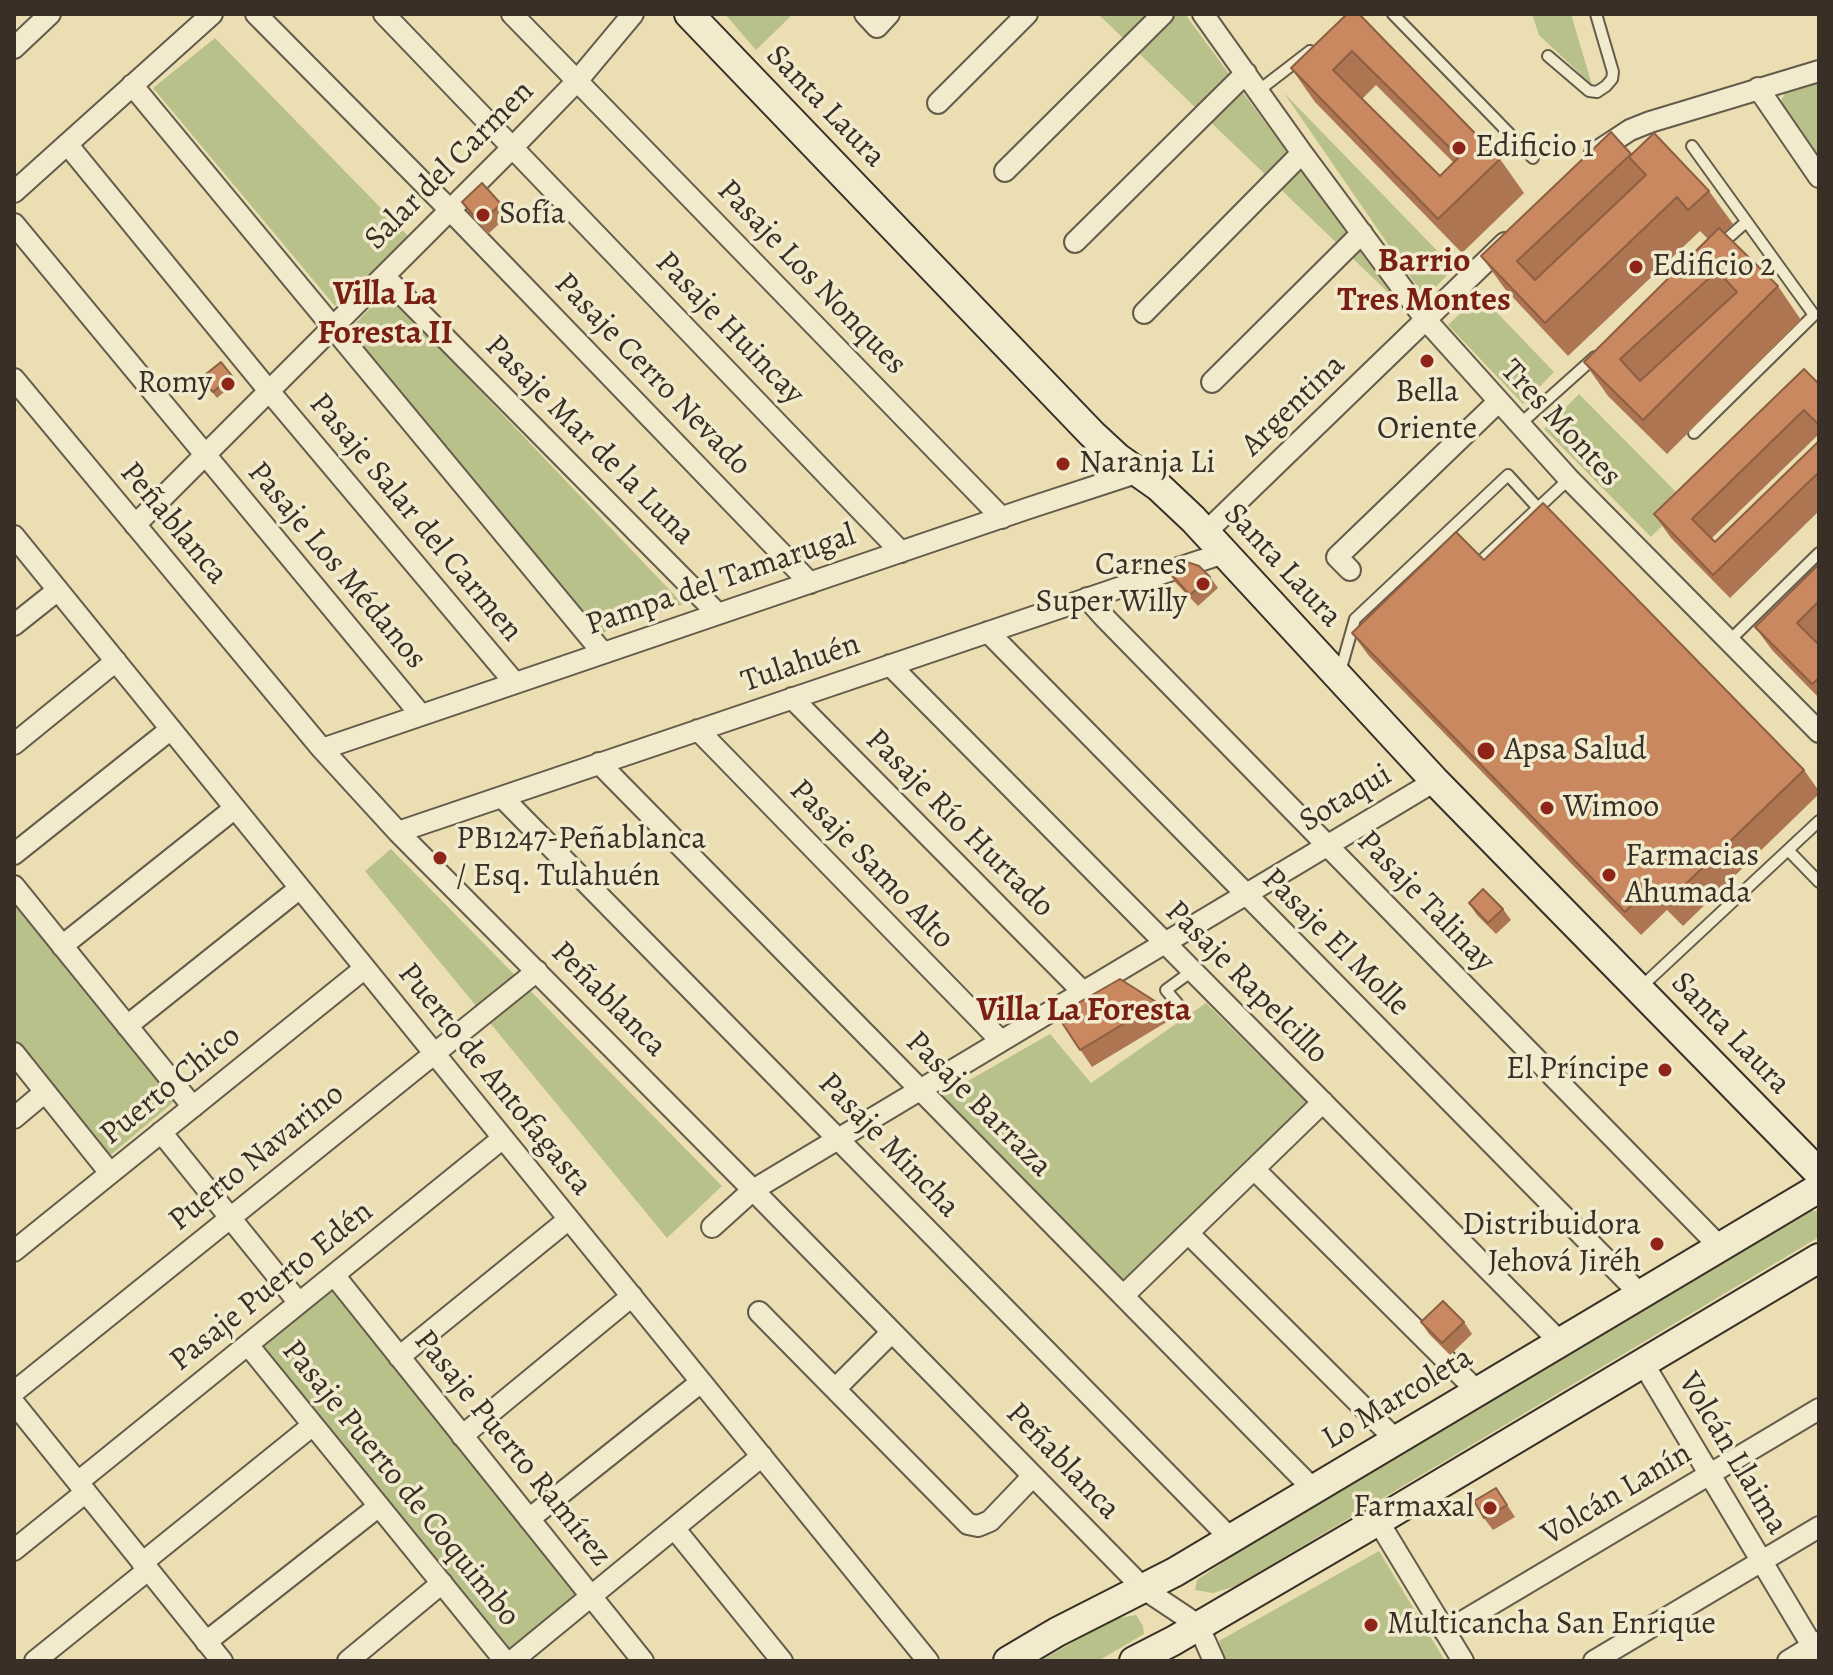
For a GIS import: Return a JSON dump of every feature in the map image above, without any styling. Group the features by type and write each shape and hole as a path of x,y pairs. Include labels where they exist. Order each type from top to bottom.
{"street":[{"path":"14,48 50,14"},
{"path":"14,192 212,14"},
{"name":"Pasaje Cerro Nevado","path":"256,14 810,583"},
{"name":"Pasaje Huincay","path":"384,14 901,552"},
{"name":"Pasaje Los Nonques","path":"512,14 1002,518"},
{"name":"Salar del Carmen","path":"135,525 513,147 577,81 633,14"},
{"name":"Santa Laura","path":"689,14 1092,434 1118,458 1173,499 1435,781 1819,1173"},
{"path":"865,14 877,27 889,14"},
{"path":"938,103 1027,14"},
{"path":"1005,171 1163,14"},
{"name":"Tres Montes","path":"1203,14 1426,320 1569,479 1819,732"},
{"path":"1579,170 1598,151 1630,130 1819,71"},
{"path":"1075,242 1246,73"},
{"path":"132,85 603,653"},
{"path":"1758,88 1819,177"},
{"name":"Pasaje Salar del Carmen","path":"67,144 269,391 515,683"},
{"path":"1144,313 1302,153"},
{"name":"Pasaje Los Médanos","path":"14,224 421,715"},
{"path":"1212,382 1362,233"},
{"name":"Argentina","path":"1215,543 1426,320 1515,233"},
{"name":"Pasaje Mar de la Luna","path":"384,276 718,614"},
{"name":"Peñablanca","path":"14,379 322,749 398,832 1144,1589 1198,1625"},
{"path":"1350,570 1337,557 1498,402"},
{"name":"Pampa del Tamarugal","path":"322,749 1139,472"},
{"name":"Puerto de Antofagasta","path":"14,536 928,1661"},
{"name":"Tulahuén","path":"398,832 1087,598 1215,543"},
{"path":"14,625 58,590"},
{"name":"Pasaje Talinay","path":"1087,598 1720,1247"},
{"name":"Pasaje El Molle","path":"988,632 1640,1294"},
{"path":"14,744 116,661"},
{"name":"Pasaje Rapelcillo","path":"890,665 1560,1342"},
{"name":"Pasaje Río Hurtado","path":"792,698 1083,992"},
{"path":"14,854 171,729"},
{"name":"Pasaje Samo Alto","path":"698,730 1001,1041"},
{"name":"Pasaje Barraza","path":"599,763 1313,1489"},
{"name":"Sotaqui","path":"712,1227 753,1190 1435,781"},
{"name":"Pasaje Mincha","path":"502,797 1231,1539"},
{"path":"62,946 235,808"},
{"path":"14,886 193,1107"},
{"path":"127,1026 300,888"},
{"name":"Puerto Chico","path":"14,1251 365,968"},
{"name":"Puerto Navarino","path":"14,1392 537,971"},
{"path":"14,1053 110,1173"},
{"path":"14,1118 45,1092"},
{"path":"1123,1296 1323,1102"},
{"path":"161,1132 299,1303"},
{"name":"Pasaje Puerto Edén","path":"14,1550 82,1487 248,1345 503,1138"},
{"path":"1254,1169 1477,1391"},
{"name":"Lo Marcoleta","path":"1008,1661 1231,1539 1819,1188"},
{"path":"399,1357 569,1219"},
{"path":"1188,1233 1396,1440"},
{"path":"1134,1661 1378,1521 1819,1258"},
{"name":"Pasaje Puerto Ramírez","path":"334,1275 643,1661"},
{"path":"462,1436 632,1296"},
{"path":"759,1312 964,1521 973,1526 984,1525 1033,1476"},
{"path":"835,1389 892,1332"},
{"name":"Pasaje Puerto de Coquimbo","path":"248,1345 505,1661"},
{"name":"Volcán Llaima","path":"1643,1363 1817,1649"},
{"path":"529,1519 701,1382"},
{"name":"Volcán Lanín","path":"1445,1632 1819,1409"},
{"path":"18,1416 82,1487 145,1566 208,1653 379,1506"},
{"path":"35,1661 313,1425"},
{"path":"512,1661 762,1456"},
{"path":"1378,1521 1463,1661"},
{"path":"1594,1661 1819,1527"},
{"path":"674,1528 782,1661"},
{"path":"348,1661 442,1583"},
{"path":"1198,1625 1214,1661"},
{"path":"1788,1661 1817,1649"}],"lane":[{"path":"1393,14 1533,158"},
{"path":"1548,56 1589,91 1597,92 1606,86 1613,72 1596,14"},
{"path":"1258,91 1322,43"},
{"path":"1692,146 1814,315 1694,433"},
{"path":"1712,253 1746,222"},
{"path":"1519,425 1601,353"},
{"path":"1339,678 1355,619 1508,475 1538,508"},
{"path":"1479,563 1569,479"},
{"path":"1729,641 1819,553"},
{"path":"1639,990 1819,821"},
{"path":"1788,850 1819,882"},
{"path":"1182,1009 1166,990 1192,971"}],"green space":[{"path":"725,14 793,14 756,50"},
{"path":"1098,14 1185,14 1395,299"},
{"path":"1532,14 1571,14 1592,85 1539,35"},
{"path":"215,38 411,239 335,306 153,88"},
{"path":"1819,80 1819,160 1781,101 1786,91"},
{"path":"1284,93 1454,268 1425,298"},
{"path":"386,292 683,604 599,634 348,331"},
{"path":"1480,295 1554,372 1523,404 1448,325"},
{"path":"1579,394 1686,502 1651,537 1544,429"},
{"path":"391,849 722,1186 667,1238 365,871"},
{"path":"14,899 176,1100 108,1157 14,1040"},
{"path":"1206,1003 1308,1104 1124,1282 940,1097 1050,1034 1091,1083"},
{"path":"1810,1211 1819,1211 1819,1237 1236,1586 1213,1593 1195,1590 1197,1580 1254,1541"},
{"path":"329,1288 579,1594 507,1652 257,1346"},
{"path":"1379,1551 1445,1661 1225,1661 1219,1641"},
{"path":"1136,1615 1144,1634 1098,1661 1040,1661 1114,1619"}],"building":[{"path":"1347,14 1359,14 1500,159 1438,219 1291,68","holes":["1352,51 1459,157 1440,176 1333,70"]},
{"path":"1611,132 1631,154 1517,261 1535,280 1646,175 1629,157 1654,133 1709,191 1688,210 1677,197 1545,323 1481,256"},
{"path":"482,183 501,204 480,223 462,202"},
{"path":"1719,228 1778,286 1643,420 1584,362","holes":["1717,271 1737,292 1640,381 1620,359"]},
{"path":"221,362 232,376 213,392 201,378"},
{"path":"1804,369 1819,384 1819,425 1804,410 1692,519 1715,542 1819,441 1819,472 1713,575 1654,514"},
{"path":"1543,503 1804,770 1666,903 1650,887 1625,912 1352,633 1456,532 1484,560"},
{"path":"1187,562 1199,566 1210,577 1190,595 1167,570"},
{"path":"1819,564 1819,601 1797,623 1817,643 1819,641 1819,678 1812,684 1755,627"},
{"path":"1483,889 1503,909 1488,923 1469,903"},
{"path":"1120,979 1158,1003 1080,1050 1057,1015"},
{"path":"1443,1301 1464,1322 1442,1343 1421,1322"},
{"path":"1496,1488 1507,1505 1484,1518 1474,1501"}],"place":[{"name":"Edificio 1","path":"1459,148"},
{"name":"Sofía","path":"483,215"},
{"name":"Edificio 2","path":"1636,267"},
{"name":"Bella Oriente","path":"1427,361"},
{"name":"Romy","path":"228,384"},
{"name":"Naranja Li","path":"1063,464"},
{"name":"Carnes Super Willy","path":"1203,584"},
{"name":"Apsa Salud","path":"1486,751"},
{"name":"Wimoo","path":"1547,808"},
{"name":"PB1247-Peñablanca / Esq. Tulahuén","path":"440,858"},
{"name":"Farmacias Ahumada","path":"1609,875"},
{"name":"El Príncipe","path":"1665,1070"},
{"name":"Distribuidora Jehová Jiréh","path":"1657,1244"},
{"name":"Farmaxal","path":"1490,1508"},
{"name":"Multicancha San Enrique","path":"1371,1625"}],"district":[{"name":"Barrio Tres Montes","path":"1424,282"},
{"name":"Villa La Foresta II","path":"385,316"},
{"name":"Villa La Foresta","path":"1084,1012"}]}
